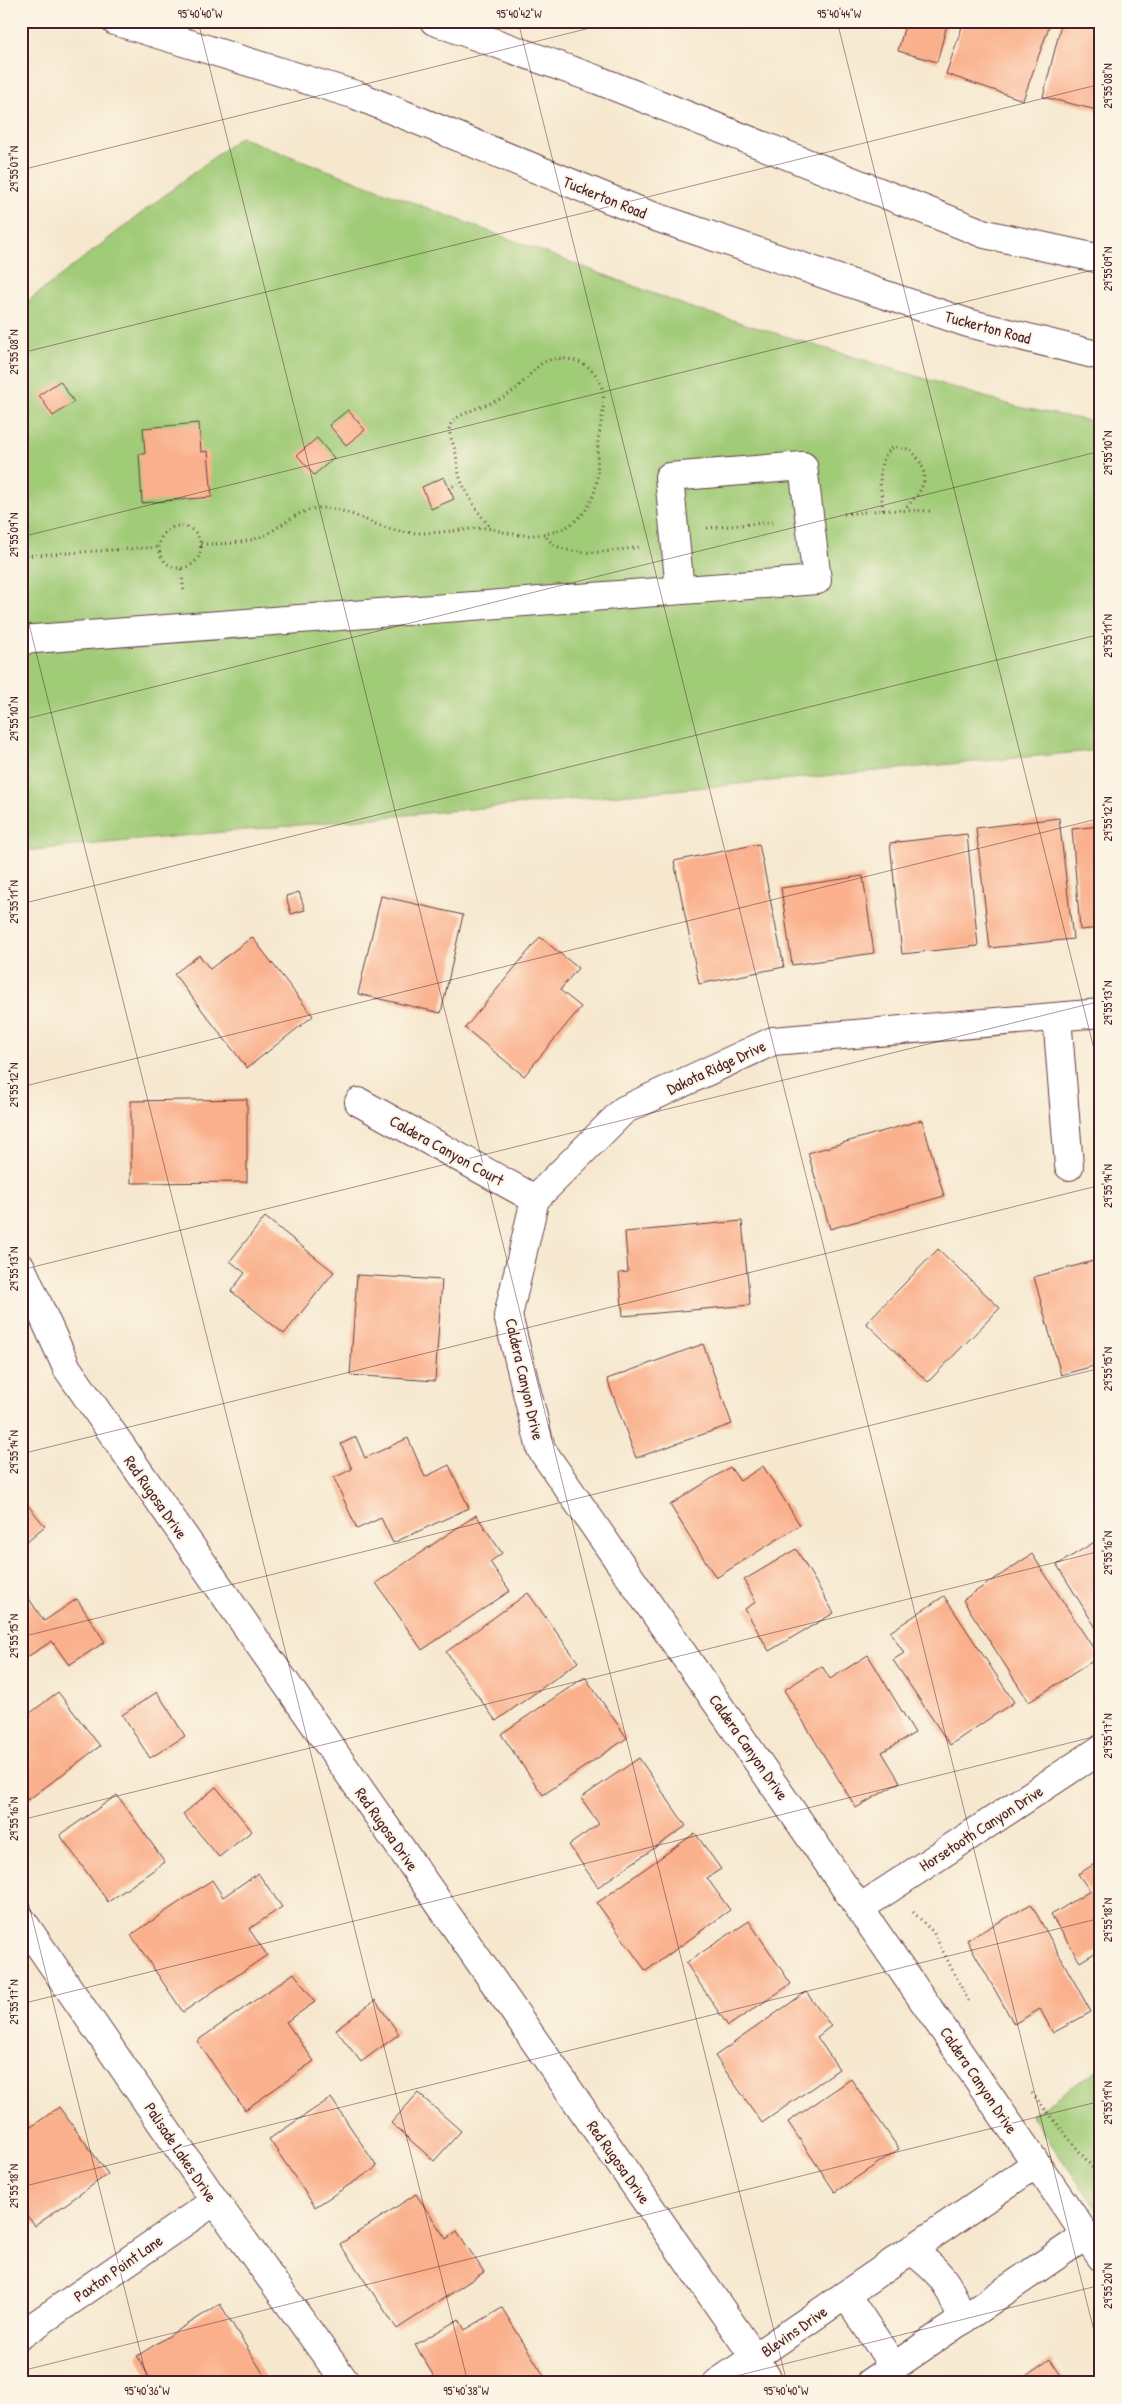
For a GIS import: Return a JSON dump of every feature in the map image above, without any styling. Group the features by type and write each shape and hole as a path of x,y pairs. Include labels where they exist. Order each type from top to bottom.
{"street":[{"name":"Tuckerton Road","path":"115,21 356,95 644,213 968,323 1101,356"},
{"path":"434,21 598,80 985,234 1101,260"},
{"path":"21,640 817,580 803,466 669,477 680,590"},
{"name":"Dakota Ridge Drive","path":"535,1199 624,1110 773,1041 1101,1013"},
{"path":"1058,1017 1069,1166"},
{"name":"Caldera Canyon Court","path":"359,1102 535,1199"},
{"name":"Caldera Canyon Drive","path":"535,1199 508,1316 541,1449 1093,2246"},
{"name":"Red Rugosa Drive","path":"21,1267 67,1368 755,2358 770,2383"},
{"name":"Horsetooth Canyon Drive","path":"860,1908 1101,1749"},
{"name":"Palisade Lakes Drive","path":"21,1919 215,2201 346,2383"},
{"name":"Blevins Drive","path":"717,2383 1036,2164"},
{"name":"Paxton Point Lane","path":"21,2335 215,2201"},
{"path":"870,2383 962,2321 1093,2246"},
{"path":"911,2250 936,2269 953,2293 962,2321"},
{"path":"846,2295 894,2367"}],"path":[{"path":"201,544 240,542 259,537 298,515 320,508 348,512 390,529 412,533 439,534 491,528 517,535 544,533 568,528 577,522 591,502 596,486 599,433 604,402 600,382 588,367 569,359 542,363 505,397 454,418 449,430 461,483 482,519 491,528"},
{"path":"883,510 881,469 887,453 894,447 910,449 923,466 925,473 925,479 918,494 904,509"},
{"path":"448,488 461,483"},
{"path":"856,513 904,509 933,511"},
{"path":"698,529 777,522"},
{"path":"182,525 190,528 199,536 201,544 197,558 181,568 166,563 161,557 158,547 163,533 172,527 182,525"},
{"path":"544,533 548,540 556,546 577,552 589,553 632,548"},
{"path":"21,556 158,547"},
{"path":"181,568 183,591"},
{"path":"933,1932 974,2012"},
{"path":"1028,2087 1101,2178"}],"green space":[{"path":"240,137 689,307 1018,407 1101,423 1101,750 21,851 21,339 28,301"},
{"path":"1101,2067 1101,2215 1031,2115"}],"building":[{"path":"906,21 948,21 937,62 898,51"},
{"path":"964,21 1051,21 1023,100 946,74"},
{"path":"1062,21 1101,21 1101,111 1043,97"},
{"path":"60,381 74,402 53,416 39,395"},
{"path":"348,410 365,430 346,445 329,425"},
{"path":"199,423 201,452 208,451 212,497 142,503 139,454 145,454 143,428"},
{"path":"317,438 334,458 314,475 297,455"},
{"path":"444,477 454,499 431,509 422,487"},
{"path":"1059,818 1073,939 990,948 976,828"},
{"path":"1101,826 1101,928 1080,930 1072,829"},
{"path":"967,834 978,946 902,954 890,843"},
{"path":"759,844 784,967 699,984 674,861"},
{"path":"863,876 874,953 792,965 781,888"},
{"path":"299,892 305,910 291,914 286,896"},
{"path":"381,896 463,915 441,1013 358,994"},
{"path":"252,937 313,1016 247,1068 174,974 199,955 210,969"},
{"path":"540,937 578,968 560,990 581,1007 524,1076 465,1028"},
{"path":"247,1099 247,1182 131,1183 131,1101"},
{"path":"922,1120 944,1196 830,1229 808,1153"},
{"path":"265,1217 334,1272 284,1334 231,1291 245,1273 230,1261"},
{"path":"742,1221 750,1305 623,1316 619,1273 628,1272 625,1232"},
{"path":"938,1249 1000,1308 928,1382 866,1323"},
{"path":"1101,1259 1101,1364 1061,1375 1034,1277"},
{"path":"357,1275 442,1280 435,1381 350,1375"},
{"path":"703,1344 732,1424 636,1458 607,1379"},
{"path":"356,1437 365,1458 408,1438 425,1477 449,1465 469,1508 393,1543 381,1518 357,1529 334,1478 352,1469 341,1444"},
{"path":"763,1466 800,1525 716,1578 670,1505 730,1467 740,1481"},
{"path":"21,1497 45,1526 21,1546"},
{"path":"476,1515 502,1553 490,1562 510,1591 422,1650 376,1583"},
{"path":"1101,1538 1101,1636 1057,1565"},
{"path":"796,1549 834,1613 769,1651 745,1609 756,1602 744,1580"},
{"path":"1032,1554 1099,1657 1029,1702 963,1600"},
{"path":"21,1587 44,1621 77,1599 105,1642 69,1665 52,1641 21,1661"},
{"path":"528,1593 578,1662 496,1721 446,1652"},
{"path":"944,1596 1014,1702 950,1745 893,1660 904,1653 890,1632"},
{"path":"868,1655 915,1733 882,1752 900,1782 856,1808 784,1690 822,1666 830,1679"},
{"path":"585,1677 627,1738 543,1795 501,1734"},
{"path":"58,1692 100,1746 28,1800 21,1791 21,1720"},
{"path":"157,1692 185,1736 150,1758 122,1715"},
{"path":"639,1758 686,1826 598,1887 569,1845 599,1824 581,1798"},
{"path":"216,1787 252,1831 219,1857 183,1814"},
{"path":"117,1795 165,1862 108,1902 60,1835"},
{"path":"695,1833 721,1869 707,1878 730,1910 646,1971 597,1903"},
{"path":"1101,1860 1101,1949 1080,1962 1051,1915 1090,1891 1078,1874"},
{"path":"258,1873 282,1907 249,1929 267,1955 183,2012 131,1935 212,1880 223,1897"},
{"path":"1031,1904 1091,2012 1053,2033 1040,2009 1014,2024 967,1940"},
{"path":"749,1921 791,1984 728,2026 686,1963"},
{"path":"294,1973 315,2002 286,2022 314,2061 245,2110 197,2041"},
{"path":"806,1992 831,2026 817,2037 839,2069 762,2123 715,2056"},
{"path":"375,2000 399,2034 361,2062 336,2030"},
{"path":"851,2079 899,2149 835,2192 788,2122"},
{"path":"418,2093 461,2131 434,2161 391,2123"},
{"path":"331,2098 377,2167 315,2207 269,2139"},
{"path":"59,2107 108,2174 35,2226 21,2208 21,2113 31,2127"},
{"path":"416,2194 446,2239 457,2231 484,2272 397,2329 340,2244"},
{"path":"220,2304 269,2383 153,2383 137,2356"},
{"path":"502,2308 546,2379 540,2383 438,2383 415,2345 459,2319 465,2330"},
{"path":"1050,2359 1066,2383 1016,2383"}]}
